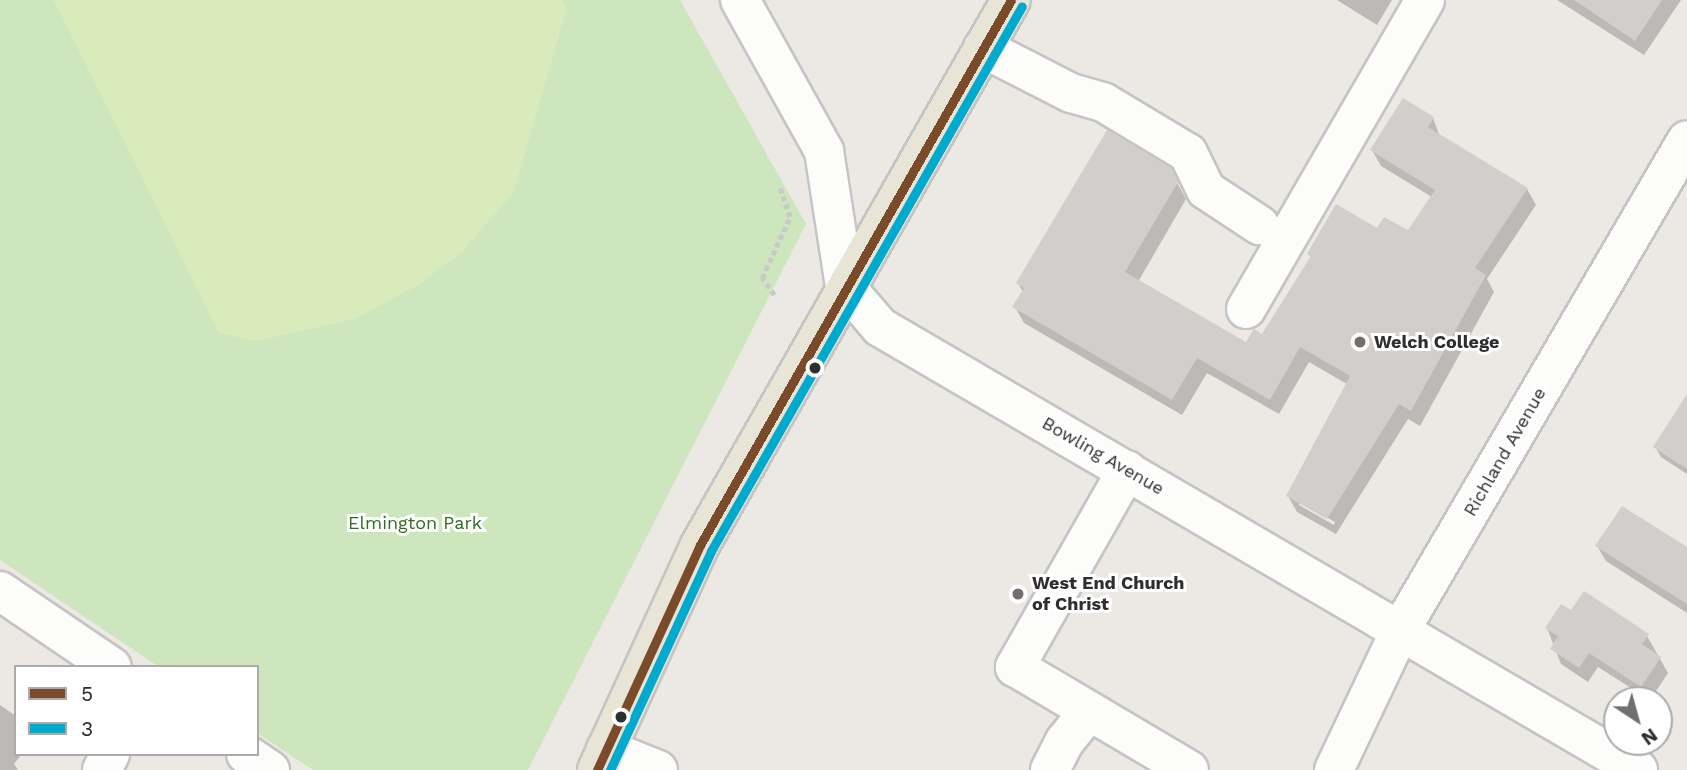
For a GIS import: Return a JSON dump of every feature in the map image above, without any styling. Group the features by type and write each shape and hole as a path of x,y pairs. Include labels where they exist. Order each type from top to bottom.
{"main road":[{"path":"601,759 700,545 845,286 1011,0"}],"street":[{"path":"740,0 824,150 845,286"},
{"path":"1246,309 1425,0"},
{"path":"983,48 1071,93 1103,102 1188,153 1206,190 1259,225"},
{"name":"Richland Avenue","path":"1334,770 1401,629 1687,139"},
{"name":"Bowling Avenue","path":"845,286 880,327 1401,629 1638,770"},
{"path":"1127,470 1015,667 1189,770"},
{"path":"0,591 109,665"},
{"path":"1050,770 1065,741 1089,711"},
{"path":"249,756 270,770"},
{"path":"601,759 659,770"}],"path":[{"path":"774,295 762,278 790,217 780,188"}],"green space":[{"name":"Elmington Park","path":"0,0 54,0 93,76 255,341 357,318 513,193 566,9 561,0 680,0 806,224 528,770 313,770 259,734 259,665 156,665 0,560"},
{"path":"54,0 561,0 566,8 513,193 462,252 418,285 357,318 255,341 219,333"}],"building":[{"path":"1574,0 1662,0 1635,41"},
{"path":"1403,98 1434,117 1428,127 1528,188 1475,268 1486,275 1411,411 1399,404 1327,519 1286,496 1350,376 1300,347 1270,400 1197,358 1172,400 1012,307 1024,288 1016,283 1107,130 1171,168 1178,182 1125,272 1246,342 1254,329 1262,334 1311,256 1307,254 1336,204 1377,228 1384,217 1408,230 1435,190 1370,150"},
{"path":"1687,394 1687,469 1653,447"},
{"path":"1622,506 1687,547 1687,604 1595,546"},
{"path":"1584,591 1649,634 1642,644 1661,657 1642,686 1589,653 1579,668 1550,649 1558,636 1545,628 1561,604 1571,610"}],"transit line":[{"name":"5","path":"597,770 700,545 1011,0"},
{"name":"3","path":"610,770 711,551 1022,6"}],"place":[{"name":"Welch College","path":"1360,342"},
{"name":"West End Church of Christ","path":"1018,594"}]}
